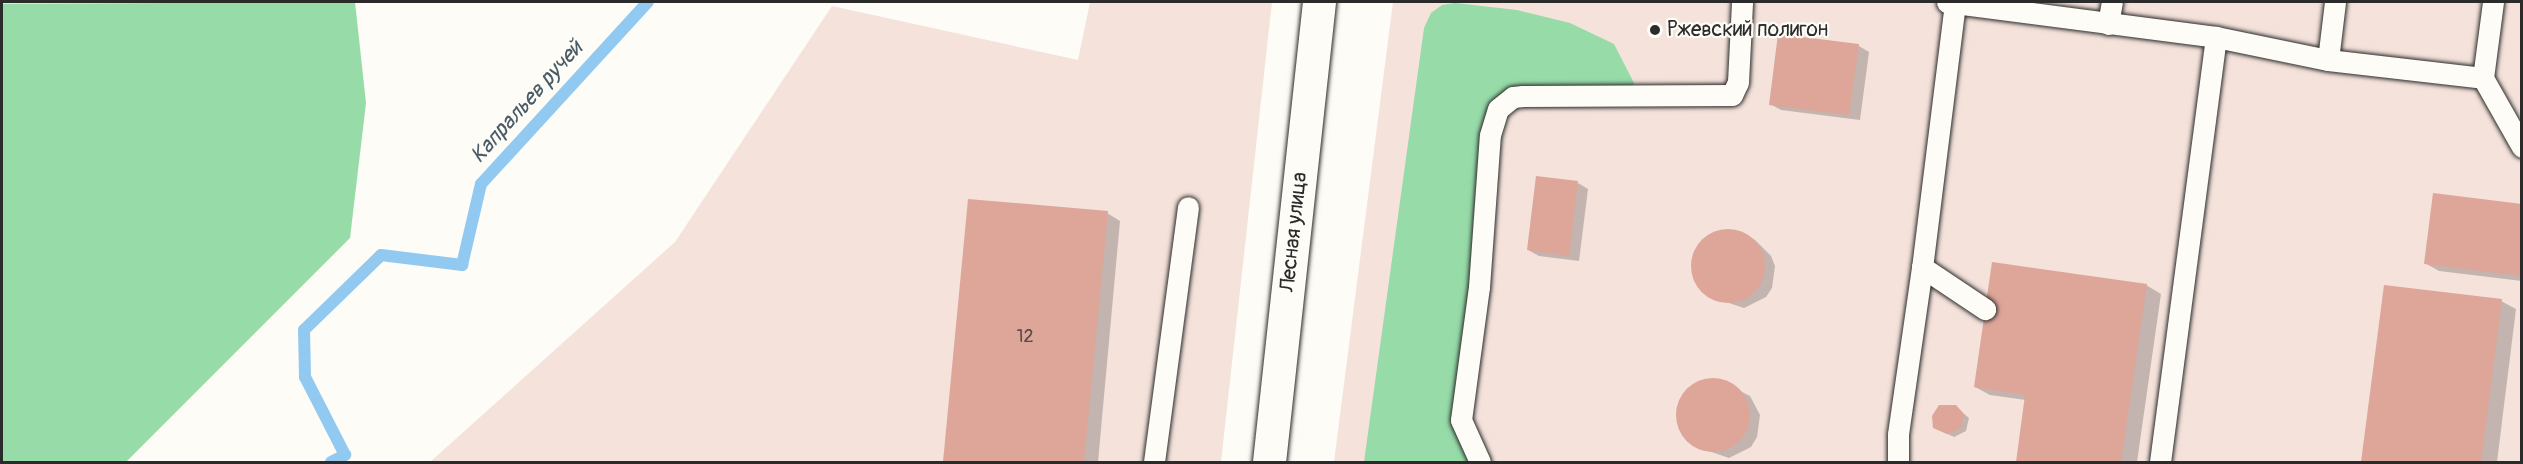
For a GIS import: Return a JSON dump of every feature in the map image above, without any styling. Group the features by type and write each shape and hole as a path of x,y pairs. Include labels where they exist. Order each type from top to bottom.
{"street":[{"name":"Лесная улица","path":"1269,462 1319,2"}],"lane":[{"path":"1480,462 1461,420 1479,287 1490,135 1498,109 1513,97 1523,96 1732,95 1738,82 1742,2"},
{"path":"1898,462 1902,401 1922,267 1951,2 2216,37 2328,60 2483,78"},
{"path":"2108,24 2112,2"},
{"path":"2328,60 2335,2"},
{"path":"2493,2 2483,78 2522,147"},
{"path":"2160,462 2216,37"},
{"path":"1154,462 1188,207"},
{"path":"1922,267 1985,309"}],"shaded area":[{"path":"2,2 355,2 2,4"},
{"path":"1090,2 1272,2 1221,462 430,462 675,242 832,6 1078,60"},
{"path":"1393,2 2521,2 2521,462 1334,462"}],"green space":[{"path":"355,2 366,103 350,238 126,462 2,462 2,4"},
{"path":"1455,3 1517,10 1570,23 1614,44 1634,83 1632,89 1504,99 1459,419 1477,462 1364,462 1424,28 1431,13 1442,5"}],"building":[{"path":"1778,34 1859,44 1849,115 1769,105"},
{"path":"1536,176 1578,181 1569,256 1527,250"},
{"path":"2433,193 2522,204 2522,276 2424,264"},
{"path":"968,199 1108,211 1084,462 943,462"},
{"path":"1728,229 1749,235 1759,245 1765,266 1759,287 1749,297 1728,303 1707,297 1697,287 1691,266 1697,245 1707,235"},
{"path":"1992,262 2147,284 2121,462 2016,462 2025,395 1974,387"},
{"path":"2384,285 2502,299 2481,462 2361,462"},
{"path":"1713,378 1734,384 1744,394 1750,415 1744,436 1734,446 1713,452 1692,446 1682,436 1676,415 1682,394 1692,384"},
{"path":"1939,405 1956,405 1964,414 1961,428 1947,434 1933,428 1932,416"}],"waterway":[{"name":"Капральев ручей","path":"331,462 345,455 305,377 304,330 381,255 462,265 481,184 648,2"}],"place":[{"name":"Ржевский полигон","path":"1655,30"}]}
